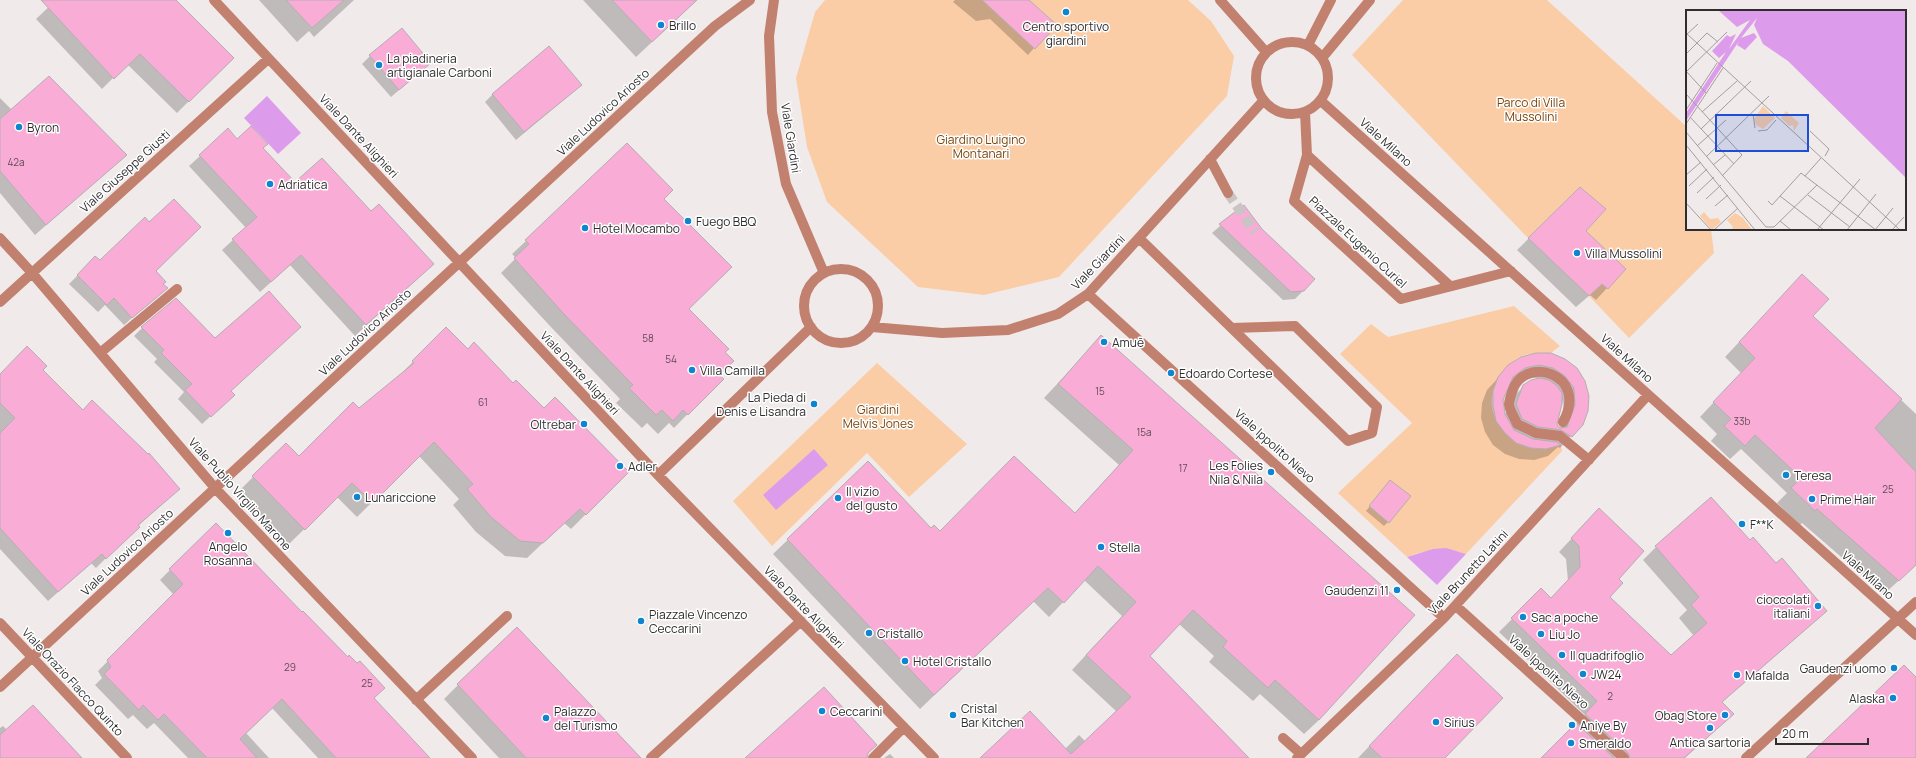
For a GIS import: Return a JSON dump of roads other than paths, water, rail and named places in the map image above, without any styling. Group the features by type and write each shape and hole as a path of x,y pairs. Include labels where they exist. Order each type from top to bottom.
{"street":[{"name":"Viale Dante Alighieri","path":"214,0 658,475 934,758"},
{"name":"Viale Ludovico Ariosto","path":"0,687 715,26 750,0"},
{"name":"Viale Giardini","path":"774,0 769,36 772,112 786,184 824,273"},
{"path":"1220,0 1266,52"},
{"path":"1308,45 1331,0"},
{"path":"1322,58 1370,0"},
{"path":"1286,42 1297,42 1308,45 1322,58 1327,68 1328,79 1326,91 1320,101 1305,112 1294,115 1282,114 1272,109 1263,101 1258,93 1255,76 1256,67 1266,52 1275,46 1286,42"},
{"name":"Viale Giuseppe Giusti","path":"0,302 268,59"},
{"name":"Viale Giardini","path":"872,327 942,333 1008,330 1058,314 1088,294 1263,101"},
{"name":"Viale Milano","path":"1320,101 1916,636"},
{"name":"Piazzale Eugenio Curiel","path":"1305,112 1306,155 1294,201 1401,300 1450,286 1511,272"},
{"path":"1306,155 1450,286"},
{"path":"1210,159 1228,193"},
{"name":"Viale Publio Virgilio Marone","path":"0,238 32,273 215,488 472,758"},
{"path":"1138,238 1348,441 1372,433 1377,408 1295,326 1232,328"},
{"path":"835,269 847,269 858,272 873,285 877,294 879,306 877,317 872,327 859,339 838,343 827,340 818,335 810,327 805,316 804,303 807,291 814,280 824,273 835,269"},
{"path":"100,354 177,289"},
{"name":"Viale Ippolito Nievo","path":"1088,294 1444,618"},
{"path":"658,475 810,327"},
{"path":"1563,422 1569,410 1570,399 1564,382 1549,372 1528,373 1515,383 1508,404 1517,424 1536,433 1560,436 1589,460"},
{"name":"Viale Brunetto Latini","path":"1299,756 1456,606 1648,395"},
{"path":"1746,758 1916,602"},
{"name":"Viale Ippolito Nievo","path":"1456,606 1624,758"},
{"path":"416,700 507,616"},
{"path":"651,758 801,621"},
{"name":"Viale Orazio Flacco Quinto","path":"0,623 127,758"},
{"path":"873,758 904,727"},
{"path":"1283,738 1299,756"}],"tunnel":[{"path":"1228,193 1255,232"}],"place":[{"name":"Centro sportivo giardini","path":"1066,12"},
{"name":"Brillo","path":"661,25"},
{"name":"La piadineria artigianale Carboni","path":"379,65"},
{"name":"Byron","path":"19,127"},
{"name":"Adriatica","path":"270,184"},
{"name":"Fuego BBQ","path":"688,221"},
{"name":"Hotel Mocambo","path":"585,228"},
{"name":"Villa Mussolini","path":"1577,253"},
{"name":"Amuē","path":"1104,342"},
{"name":"Villa Camilla","path":"692,370"},
{"name":"Edoardo Cortese","path":"1171,373"},
{"name":"La Pieda di Denis e Lisandra","path":"814,404"},
{"name":"Oltrebar","path":"584,424"},
{"name":"Adler","path":"620,466"},
{"name":"Les Folies Nila & Nila","path":"1271,472"},
{"name":"Teresa","path":"1786,475"},
{"name":"Lunariccione","path":"357,497"},
{"name":"Il vizio del gusto","path":"838,498"},
{"name":"Prime Hair","path":"1812,499"},
{"name":"F**K","path":"1742,524"},
{"name":"Angelo Rosanna","path":"228,533"},
{"name":"Stella","path":"1101,547"},
{"name":"Gaudenzi 11","path":"1397,590"},
{"name":"cioccolati italiani","path":"1818,606"},
{"name":"Sac a poche","path":"1523,617"},
{"name":"Piazzale Vincenzo Ceccarini","path":"641,621"},
{"name":"Cristallo","path":"869,633"},
{"name":"Liu Jo","path":"1541,634"},
{"name":"Il quadrifoglio","path":"1562,655"},
{"name":"Hotel Cristallo","path":"905,661"},
{"name":"Gaudenzi uomo","path":"1894,668"},
{"name":"JW24","path":"1583,674"},
{"name":"Mafalda","path":"1737,675"},
{"name":"Alaska","path":"1893,698"},
{"name":"Ceccarini","path":"822,711"},
{"name":"Cristal Bar Kitchen","path":"953,715"},
{"name":"Obag Store","path":"1725,715"},
{"name":"Palazzo del Turismo","path":"546,718"},
{"name":"Sirius","path":"1436,722"},
{"name":"Aniye By","path":"1572,725"},
{"name":"Antica sartoria","path":"1710,728"},
{"name":"Smeraldo","path":"1571,743"}],"park label":[{"name":"Parco di Villa Mussolini","path":"1531,109"},
{"name":"Giardino Luigino Montanari","path":"981,146"},
{"name":"Giardini Melvis Jones","path":"878,416"}]}
